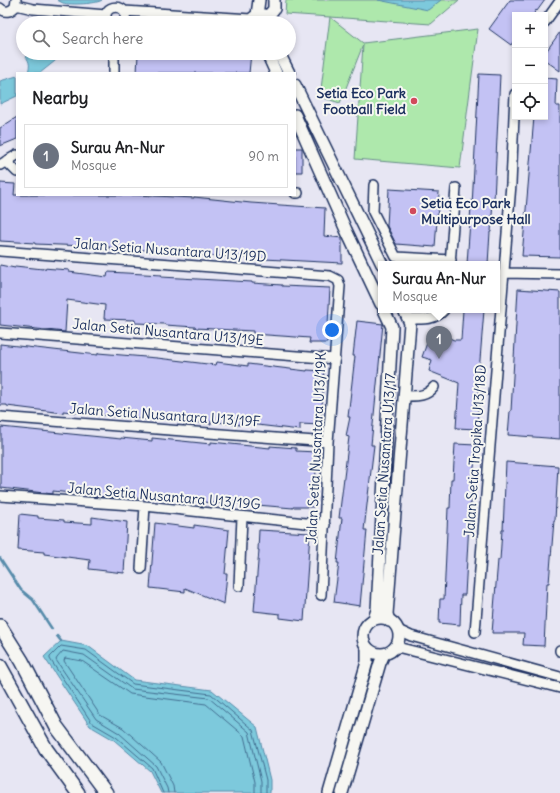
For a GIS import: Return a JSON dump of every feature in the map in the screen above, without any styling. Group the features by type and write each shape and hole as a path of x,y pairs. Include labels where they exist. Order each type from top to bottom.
{"highway":[{"path":"0,626 22,661 56,726 106,793"},
{"path":"0,666 46,749 78,793"}],"main road":[{"path":"259,0 260,16"},
{"path":"264,16 274,9 274,0"},
{"path":"270,60 276,72"},
{"path":"283,60 289,72"},
{"path":"296,87 381,261"},
{"path":"296,117 378,298"},
{"name":"Jalan Setia Nusantara U13/17","path":"374,620 377,610 392,327 385,313"},
{"name":"Jalan Setia Nusantara U13/17","path":"389,621 387,614 410,323 406,314"},
{"path":"342,793 380,663 398,640 398,630 393,623 389,621 384,619 374,620 365,626 363,632 364,643 367,648 375,654 389,651"},
{"path":"329,793 367,662 367,648"}],"street":[{"path":"548,18 560,1"},
{"path":"0,8 8,11 13,9 16,2 33,9 85,16"},
{"path":"119,6 125,16"},
{"path":"108,16 109,10 119,6 227,16"},
{"path":"114,60 114,72"},
{"name":"Jalan Setia Tropika U13/18D","path":"500,311 511,184 514,120"},
{"path":"16,156 3,163 16,171"},
{"path":"374,185 372,212 396,257 439,261"},
{"path":"450,261 456,188"},
{"name":"Jalan Setia Nusantara U13/19D","path":"0,251 330,276 338,280"},
{"path":"503,273 560,274"},
{"name":"Jalan Setia Nusantara U13/19K","path":"321,595 328,442 340,286 338,280"},
{"path":"406,314 432,319 441,313"},
{"name":"Jalan Setia Tropika U13/18D","path":"475,632 500,313"},
{"name":"Jalan Setia Nusantara U13/19E","path":"0,333 335,360"},
{"path":"404,396 422,396 434,387"},
{"name":"Jalan Setia Nusantara U13/19F","path":"0,416 328,442"},
{"name":"Jalan Setia Nusantara U13/19G","path":"0,496 144,506 325,525"},
{"path":"141,569 144,506"},
{"path":"240,586 242,517"},
{"path":"398,630 411,636 560,677"},
{"path":"389,651 402,648 560,688"}],"green space":[{"path":"286,0 459,0 431,24 285,14"},
{"name":"Setia Eco Park Football Field","path":"330,17 363,43 478,29 460,168 355,159 363,45 340,103 320,97"}],"water":[{"path":"57,0 102,0 89,3 66,4"},
{"path":"378,0 441,0 428,10"},
{"path":"28,60 56,60 41,72 28,72"},
{"path":"16,76 16,96 0,104 0,81"},
{"path":"61,641 88,646 134,680 212,690 257,727 270,780 270,793 161,793 150,771 114,740 90,726 44,657"}],"building":[{"path":"510,0 545,0 535,12 512,12 511,45 489,29"},
{"path":"560,32 560,71 548,62 548,49"},
{"path":"138,60 250,60 249,72 137,72"},
{"path":"479,74 500,75 494,200 488,261 467,261 472,206"},
{"path":"548,78 557,79 556,106 560,106 560,257 522,256 534,120 548,120"},
{"path":"16,118 16,139 0,146 0,128"},
{"path":"296,148 302,148 302,172 296,172"},
{"path":"0,183 15,184 14,195 16,196 194,197 251,203 325,208 324,236 342,238 342,263 188,255 188,253 171,253 149,250 110,249 110,247 0,241"},
{"name":"Setia Eco Park Multipurpose Hall","path":"389,189 439,192 435,247 396,244 387,226"},
{"path":"0,265 15,268 15,266 69,270 69,272 107,277 108,272 162,275 161,277 252,282 282,286 330,288 327,343 309,343 310,338 253,334 253,331 195,328 165,324 135,323 135,320 104,319 105,305 67,300 65,332 0,325"},
{"path":"518,289 560,292 560,439 508,435 511,411"},
{"path":"463,313 484,313 479,372 477,429 456,428 459,383 429,371 432,360 422,357 428,340 439,343 442,335 454,340 461,340"},
{"path":"357,321 383,324 371,445 374,445 364,530 367,530 360,606 334,602 339,563 337,563 342,518 339,518 349,437 346,436 350,417 348,417 355,356 353,356"},
{"path":"0,344 98,355 98,353 216,365 217,362 307,371 324,371 321,425 300,424 300,430 240,423 240,425 211,421 211,424 152,418 151,420 63,411 63,413 0,405"},
{"path":"1,427 121,439 152,441 152,438 211,444 211,442 270,448 270,446 296,448 296,451 317,452 314,507 293,508 233,503 233,505 144,496 144,499 115,495 115,498 53,491 53,494 1,488"},
{"path":"455,444 476,445 470,504 465,595 461,595 460,625 439,623 440,599 444,599 448,508 450,508 451,479 453,479"},
{"path":"506,462 558,466 555,520 549,583 547,583 544,646 523,645 524,633 492,633 498,560 500,560 503,530"},
{"path":"20,514 38,516 38,518 64,520 64,522 92,524 92,517 127,522 124,573 89,569 90,560 44,554 44,552 18,550"},
{"path":"155,523 194,528 194,525 229,530 224,604 185,588 185,592 150,588"},
{"path":"259,530 310,533 304,621 280,618 280,614 254,611 259,550"}],"waterway":[{"path":"0,558 21,590 33,600 52,629"},
{"path":"57,636 61,641"}],"place":[{"name":"Setia Eco Park Football Field","path":"414,101"},
{"name":"Setia Eco Park Multipurpose Hall","path":"413,211"},
{"name":"Surau An-Nur","path":"439,359"}]}
